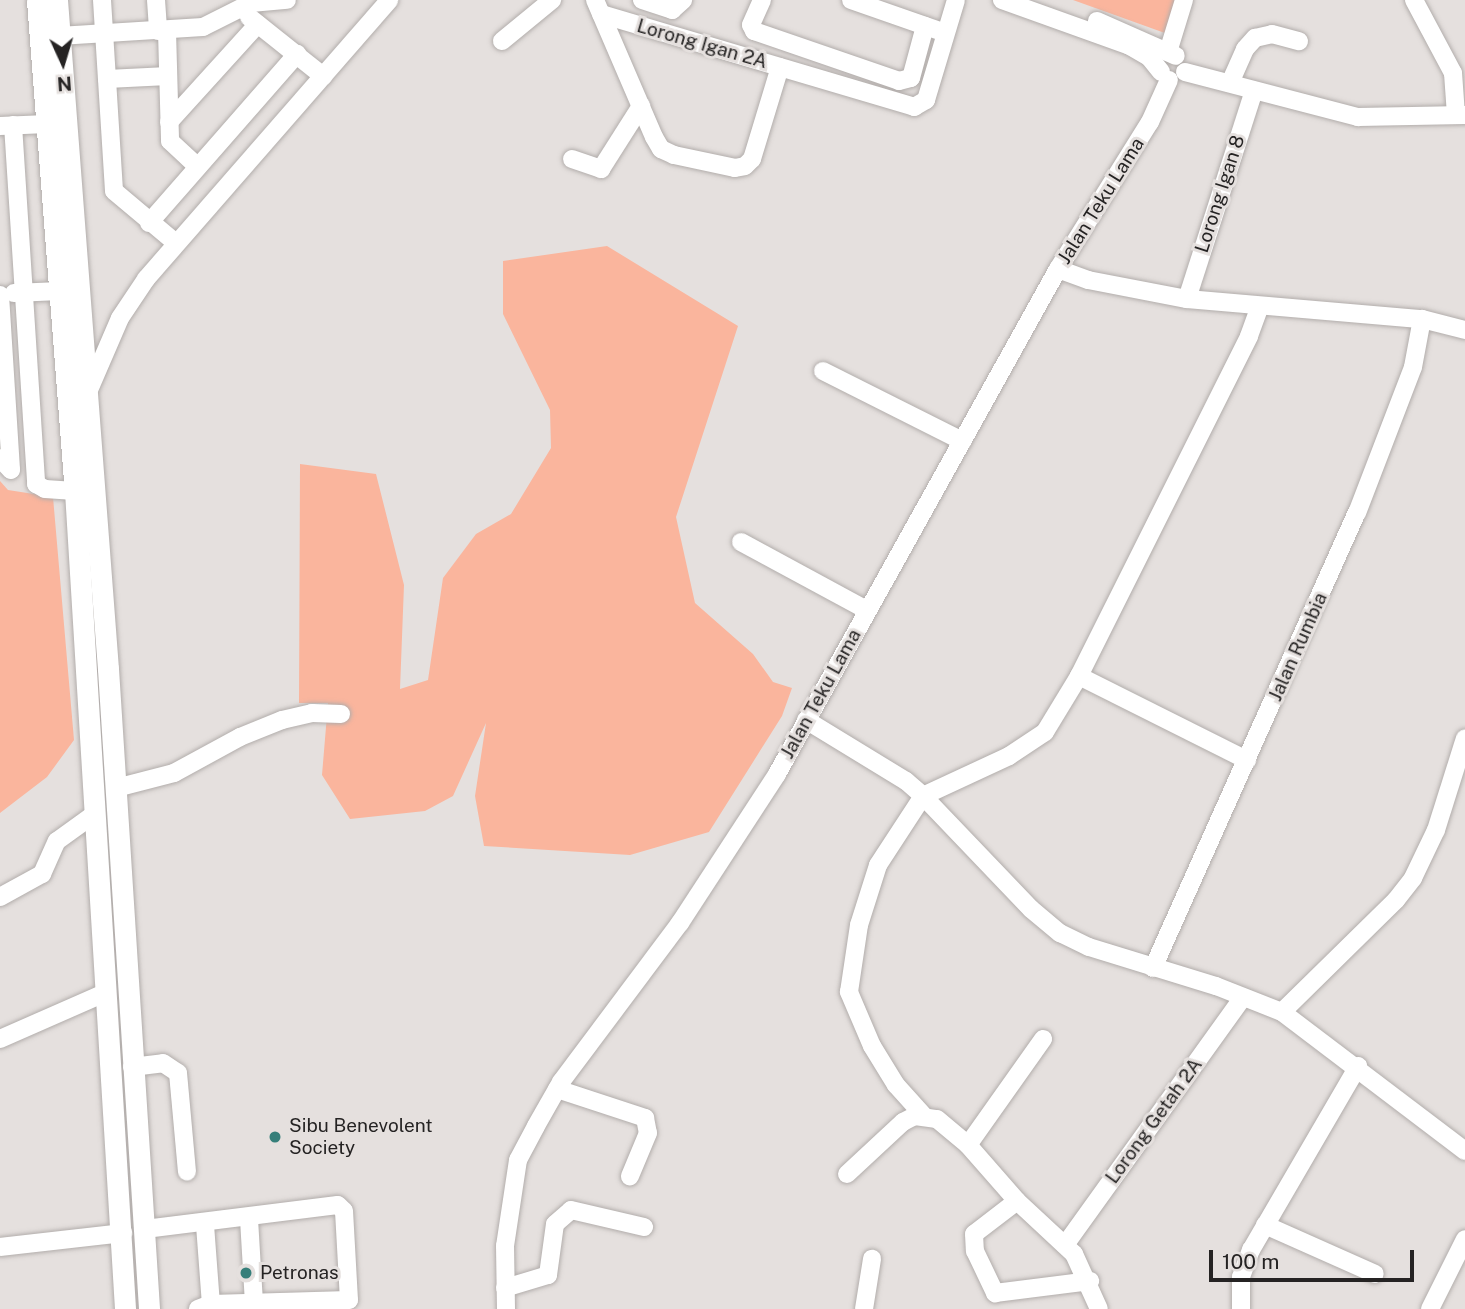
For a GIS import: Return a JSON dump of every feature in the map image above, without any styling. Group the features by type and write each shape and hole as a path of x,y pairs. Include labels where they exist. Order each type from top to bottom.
{"main road":[{"path":"37,0 75,491 93,815 123,1233 125,1309"},
{"path":"57,0 86,418 116,788 149,1309"}],"street":[{"path":"102,0 113,183 119,197 176,243"},
{"path":"156,0 163,31 172,146 198,167"},
{"path":"59,36 203,27 236,6 287,0"},
{"path":"86,418 90,381 120,318 176,243 389,0"},
{"path":"502,41 552,0"},
{"path":"642,0 672,10 683,0"},
{"path":"762,0 751,25 754,31 906,82 925,26"},
{"path":"851,0 946,34 956,0"},
{"path":"1002,0 1128,45 1172,66 1254,90 1377,120 1461,115 1452,73 1414,0"},
{"path":"1038,0 1133,34 1172,66"},
{"name":"Jalan Teku Lama","path":"506,1309 505,1246 518,1160 557,1089 680,923 777,774 1058,269 1150,122 1172,66 1184,0"},
{"path":"236,6 323,76"},
{"path":"598,7 661,149 674,155 735,168 745,166 752,159 780,67"},
{"name":"Lorong Igan 2A","path":"598,7 780,67 919,107 926,100 946,34"},
{"path":"169,122 258,23"},
{"path":"1230,83 1245,49 1255,38 1272,34 1299,41"},
{"path":"804,74 811,49"},
{"path":"149,223 297,54"},
{"path":"107,79 167,76"},
{"name":"Lorong Igan 8","path":"1187,299 1254,90"},
{"path":"572,159 601,169 640,106"},
{"path":"36,484 24,292 6,126 47,124"},
{"path":"1058,269 1088,280 1187,299 1259,308 1422,319 1465,330"},
{"path":"60,291 0,294 5,464 46,489 75,491"},
{"path":"1099,1309 1090,1281 1065,1245 1017,1200 968,1144 937,1119 925,1116 896,1085 872,1046 849,992 859,925 878,865 923,796 1037,738 1079,676 1249,336 1259,308"},
{"name":"Jalan Rumbia","path":"1153,968 1357,513 1413,367 1422,319"},
{"path":"823,371 962,441"},
{"path":"741,542 867,610"},
{"path":"1079,676 1247,760"},
{"path":"116,788 174,773 240,737 282,720 312,713 341,714"},
{"path":"806,720 906,781 1031,909 1060,933 1282,1012 1358,1066 1465,1151"},
{"path":"1282,1012 1396,900 1413,878 1436,830 1465,737"},
{"path":"0,898 42,874 57,841 93,815"},
{"path":"0,1038 105,993"},
{"name":"Lorong Getah 2A","path":"1065,1245 1243,997"},
{"path":"968,1144 1043,1039"},
{"path":"132,1067 163,1063 178,1073 187,1172"},
{"path":"1241,1309 1241,1277 1265,1225 1358,1066"},
{"path":"557,1089 645,1118 648,1133 630,1176"},
{"path":"847,1174 892,1128 925,1116"},
{"path":"1017,1200 974,1234 975,1251 995,1293 1090,1281"},
{"path":"145,1229 205,1225 341,1207 350,1297 345,1302 254,1303 204,1307 205,1225"},
{"path":"505,1288 548,1275 555,1224 571,1210 644,1227"},
{"path":"248,1219 254,1303"},
{"path":"1265,1225 1375,1274"},
{"path":"0,1247 123,1233"},
{"path":"1430,1309 1460,1259 1465,1239"},
{"path":"864,1309 872,1259"}],"shaded area":[{"path":"1073,0 1189,0 1176,37"},
{"path":"607,246 738,326 676,517 695,603 753,654 773,682 792,688 782,716 709,832 630,855 484,846 475,796 486,723 453,796 425,811 350,819 322,775 328,703 299,703 300,464 376,474 404,585 400,689 428,680 443,578 476,534 511,514 551,448 550,410 503,314 503,261"},
{"path":"0,481 8,490 53,497 74,740 47,777 0,813"}],"place":[{"name":"Sibu Benevolent Society","path":"275,1137"},
{"name":"Petronas","path":"246,1273"}]}
